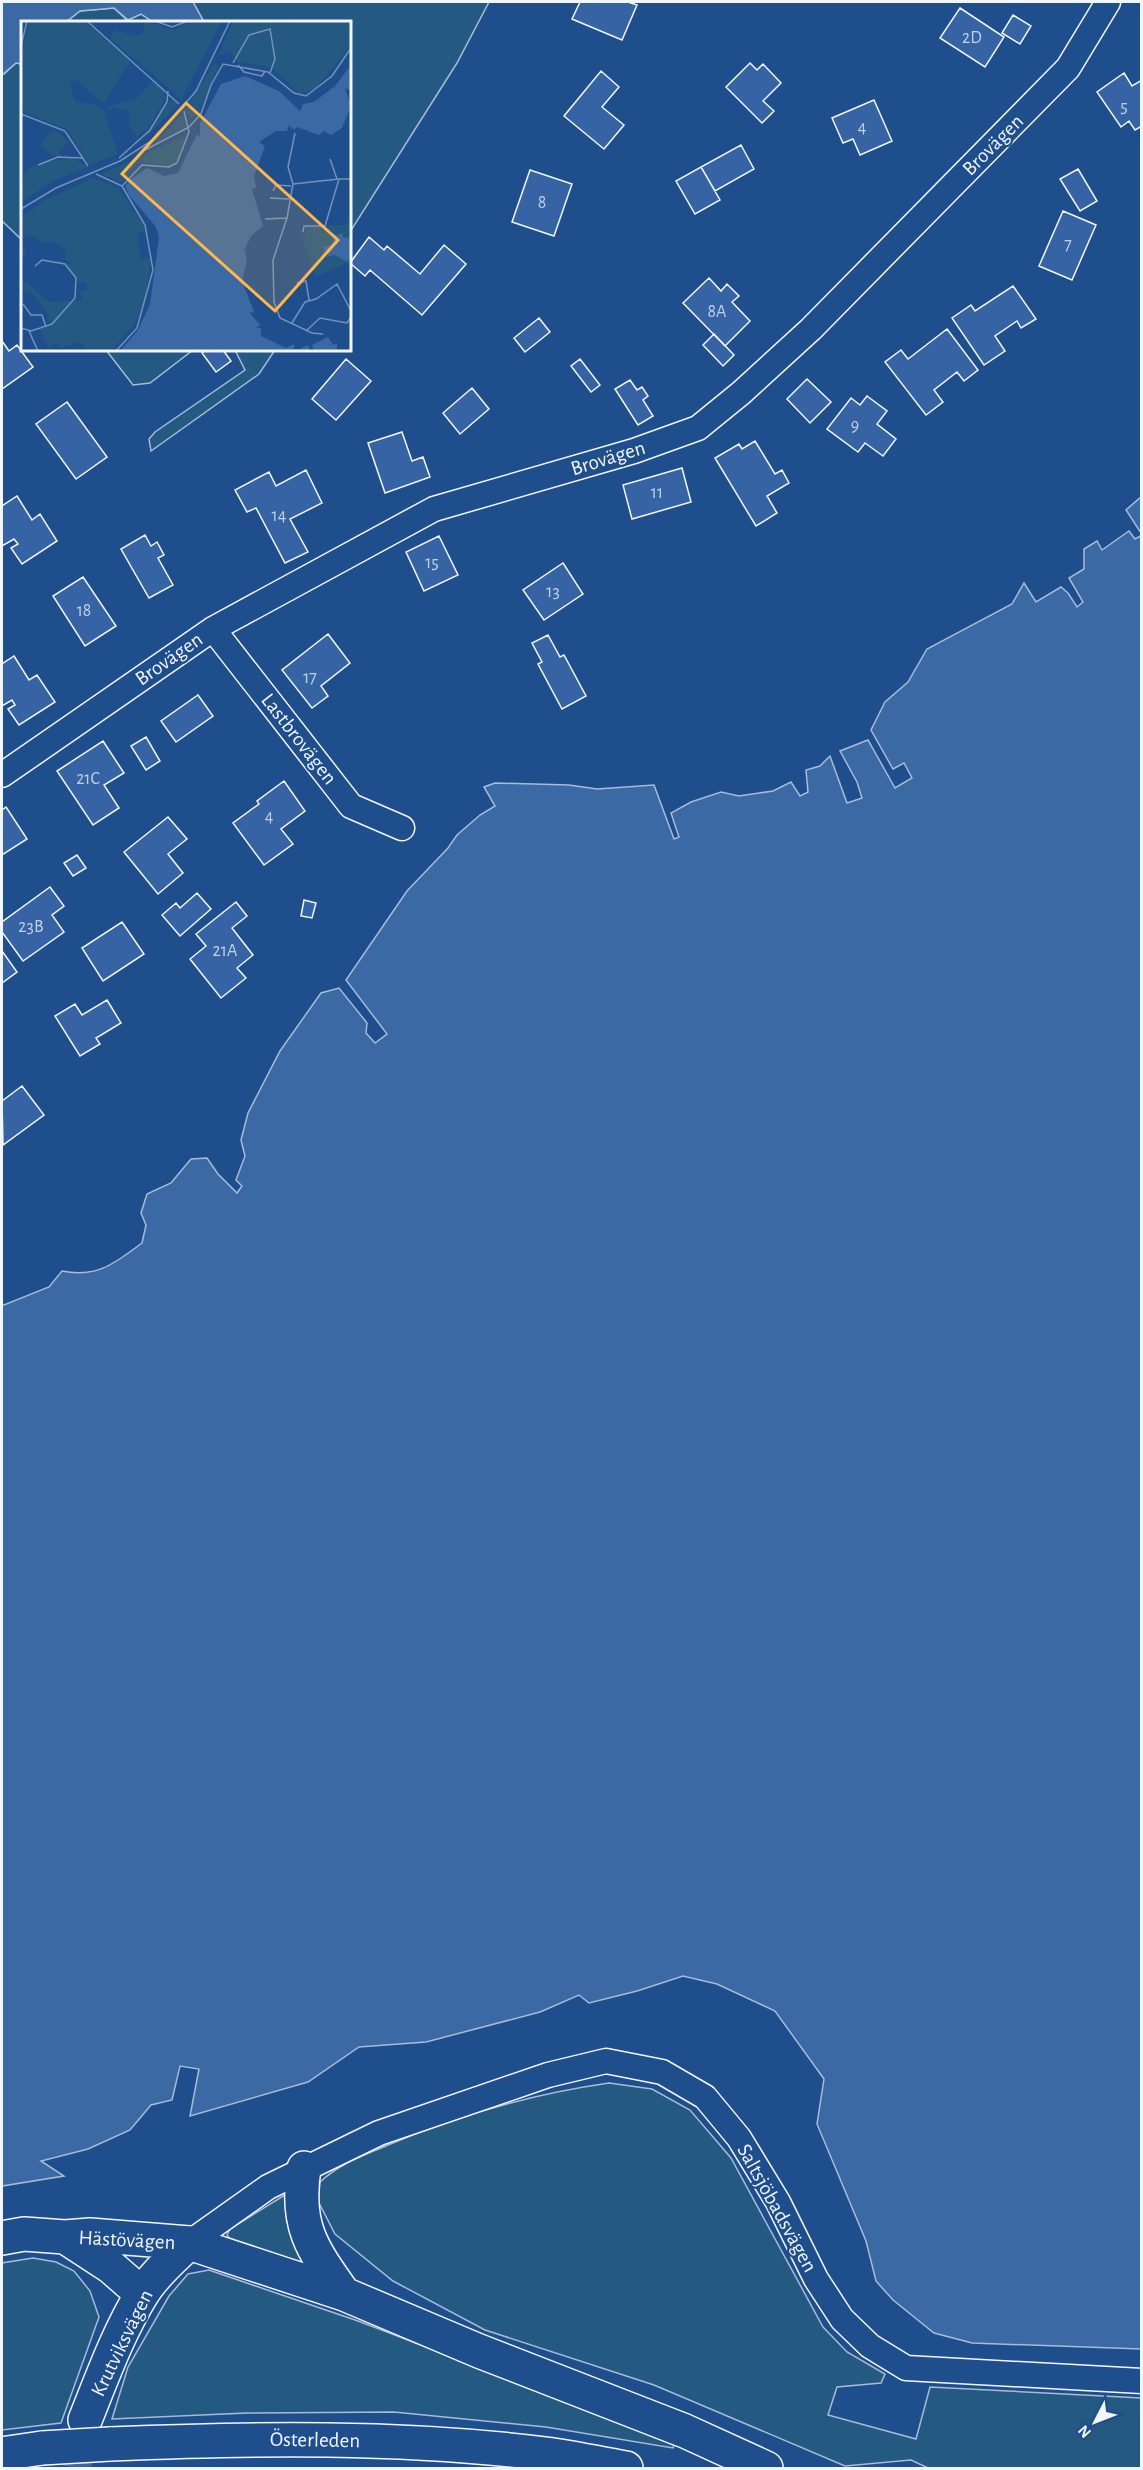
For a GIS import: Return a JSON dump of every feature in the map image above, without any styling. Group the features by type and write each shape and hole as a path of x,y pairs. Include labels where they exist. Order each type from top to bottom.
{"main road":[{"path":"304,2168 300,2195 308,2238 344,2294"},
{"name":"Hästövägen","path":"2,2238 24,2234 65,2237 90,2235 189,2243 344,2294 479,2351 685,2431 766,2469"},
{"name":"Hästövägen","path":"65,2237 111,2267 142,2294"},
{"name":"Krutviksvägen","path":"85,2420 110,2359 142,2294 166,2264 189,2243"},
{"name":"Österleden","path":"2,2454 42,2448 251,2438 390,2441 546,2454 627,2469"}],"street":[{"name":"Brovägen","path":"2,775 213,629 434,509 634,451 698,428 741,393 811,329 1068,69 1108,2"},
{"name":"Lastbrovägen","path":"213,629 351,806 402,828"},
{"name":"Saltsjöbadsvägen","path":"189,2243 267,2187 379,2133 548,2075 606,2061 662,2072 705,2097 739,2138 778,2202 816,2279 842,2319 870,2346 906,2368 1142,2381"}],"shaded area":[{"path":"2,2 193,2 203,21 152,21 141,14 128,20 114,8 80,11 67,21 21,21 21,64 16,63 2,73"},
{"path":"193,2 489,2 457,63 351,230 351,21 203,21"},
{"path":"114,8 127,20 141,14 152,21 67,21 80,11"},
{"path":"16,63 21,64 21,239 2,221 2,73 4,74"},
{"path":"107,351 192,351 150,383 133,385"},
{"path":"236,351 274,351 259,374 151,451 149,439 155,432 245,370"},
{"path":"1141,497 1141,533 1126,510"},
{"path":"1129,531 1135,539 1142,535 1141,2349 972,2343 934,2333 893,2300 876,2281 866,2241 817,2124 824,2079 775,2011 717,1984 683,1976 589,2003 579,1995 540,2012 426,2042 359,2047 308,2082 190,2116 199,2069 180,2066 172,2100 151,2105 130,2130 88,2149 41,2161 64,2176 2,2186 2,1304 49,1287 62,1271 86,1272 105,1267 142,1243 146,1225 141,1213 147,1194 171,1183 191,1159 207,1158 218,1174 237,1193 242,1186 236,1180 245,1156 241,1140 248,1113 280,1051 321,993 339,988 367,1023 366,1033 375,1043 387,1034 346,980 407,891 448,848 457,835 480,815 495,806 484,787 495,783 569,785 597,789 654,785 674,839 679,837 671,813 691,802 721,792 739,796 773,791 791,782 800,796 808,792 806,770 820,766 830,756 847,803 862,798 857,782 840,751 868,740 895,788 912,778 904,763 893,769 871,730 885,702 908,682 927,649 1012,604 1024,583 1036,602 1061,587 1077,607 1083,602 1069,578 1084,569 1084,549 1097,541 1102,550"},
{"path":"609,2083 652,2089 690,2110 731,2158 823,2327 847,2352 885,2374 881,2383 837,2387 828,2415 916,2439 930,2387 1141,2398 1141,2468 928,2468 911,2460 845,2466 654,2385 485,2330 393,2281 335,2234 318,2201 320,2182 328,2175 352,2160 388,2145 442,2124 496,2107 552,2093"},
{"path":"288,2193 287,2204 291,2232 308,2267 231,2240 227,2235 230,2229"},
{"path":"33,2258 56,2262 74,2271 90,2291 99,2317 61,2423 2,2430 2,2263"},
{"path":"209,2270 358,2321 675,2442 673,2448 546,2427 394,2412 247,2413 112,2419 128,2367 169,2296 188,2274"}],"building":[{"path":"580,2 628,2 637,5 622,40 572,19"},
{"path":"960,8 1004,37 985,67 940,38"},
{"path":"1013,15 1031,26 1020,44 1002,33"},
{"path":"750,63 757,70 763,64 781,83 763,101 774,111 762,123 726,87"},
{"path":"601,71 619,87 602,107 624,125 604,149 564,116"},
{"path":"1124,73 1132,86 1142,80 1142,126 1135,130 1129,121 1121,127 1097,92"},
{"path":"874,100 892,141 860,155 853,139 843,143 832,118"},
{"path":"741,145 754,169 715,191 701,167"},
{"path":"701,167 720,200 695,214 676,181"},
{"path":"1078,169 1097,201 1080,211 1060,179"},
{"path":"530,170 572,184 554,236 512,222"},
{"path":"1063,211 1096,225 1072,280 1039,266"},
{"path":"369,237 384,250 387,246 420,274 444,245 466,264 422,315 370,270 365,276 351,262"},
{"path":"709,278 721,291 727,284 739,296 732,302 750,321 725,346 683,303"},
{"path":"1013,286 1036,319 1021,328 1017,321 995,336 1005,351 984,365 952,318 971,305 975,311"},
{"path":"539,318 550,332 525,352 514,338"},
{"path":"947,329 978,370 964,381 957,372 934,390 943,402 926,415 885,362 901,350 908,359"},
{"path":"714,334 734,355 723,366 703,345"},
{"path":"2,341 9,351 17,345 33,367 2,389"},
{"path":"224,351 231,361 216,372 202,353"},
{"path":"346,359 371,381 336,420 312,399"},
{"path":"580,359 600,385 591,392 571,366"},
{"path":"807,379 831,402 810,423 787,399"},
{"path":"630,380 637,390 642,387 648,396 643,400 653,416 638,425 615,389"},
{"path":"472,388 489,409 460,434 443,413"},
{"path":"867,396 887,411 877,424 896,439 883,456 865,443 858,452 827,429 851,398 860,405"},
{"path":"67,402 107,457 76,479 36,424"},
{"path":"402,432 412,461 423,457 430,477 385,493 368,443"},
{"path":"755,441 775,474 782,470 789,483 767,496 777,513 756,526 715,458 739,444 742,449"},
{"path":"682,468 691,502 632,519 623,485"},
{"path":"306,470 322,503 290,519 308,552 285,563 256,508 247,512 235,490 269,472 276,486"},
{"path":"17,496 32,520 40,514 57,541 22,564 11,548 18,544 14,539 2,546 2,506"},
{"path":"145,535 151,546 157,542 164,555 158,558 173,585 149,598 121,549"},
{"path":"439,536 458,575 424,591 406,552"},
{"path":"563,563 583,594 544,620 523,590"},
{"path":"83,577 116,626 85,646 53,596"},
{"path":"328,634 350,663 321,686 328,696 312,708 282,670"},
{"path":"548,635 560,657 564,655 586,696 562,709 538,664 542,662 532,643"},
{"path":"14,656 29,680 37,675 55,702 19,725 8,709 15,705 12,700 2,706 2,664"},
{"path":"198,695 213,716 176,742 161,721"},
{"path":"146,737 160,761 146,770 131,746"},
{"path":"103,741 124,773 104,785 119,808 93,825 57,771"},
{"path":"284,781 305,811 281,829 293,844 264,865 233,823 259,804 257,801"},
{"path":"6,807 27,839 2,855 2,810"},
{"path":"168,817 187,839 168,854 183,873 158,894 124,852"},
{"path":"77,855 86,868 73,876 64,863"},
{"path":"50,887 64,906 52,915 64,932 23,961 2,932 2,922"},
{"path":"197,893 211,909 180,936 162,915 176,903 180,908"},
{"path":"304,900 316,903 312,918 301,916"},
{"path":"236,902 247,916 232,928 253,955 237,968 246,978 221,998 190,959 206,946 196,934"},
{"path":"122,922 144,954 103,981 82,948"},
{"path":"2,951 17,972 2,983"},
{"path":"107,1000 121,1023 96,1038 100,1044 80,1056 55,1016 75,1004 82,1015"},
{"path":"22,1086 44,1115 3,1145 2,1101"}],"tunnel":[{"path":"74,2468 85,2420"}]}
